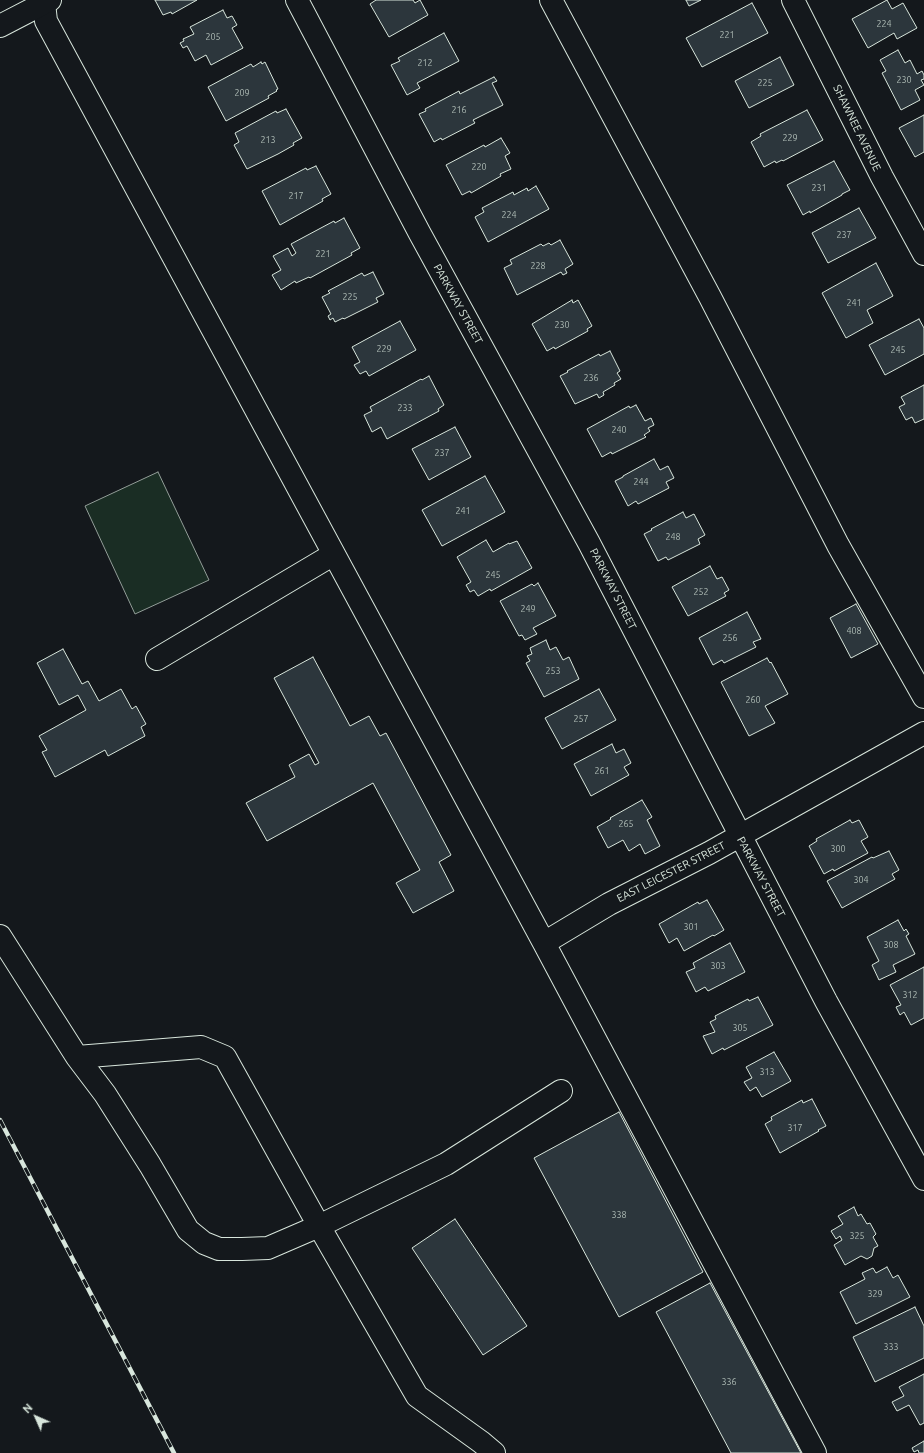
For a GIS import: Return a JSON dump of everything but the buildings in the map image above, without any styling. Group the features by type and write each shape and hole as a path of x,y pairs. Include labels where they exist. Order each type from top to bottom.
{"street":[{"name":"PARKWAY STREET","path":"297,0 419,232 589,543 826,1001 924,1180"},
{"path":"551,0 710,297 838,545 924,697"},
{"name":"SHAWNEE AVENUE","path":"793,0 882,177 924,254"},
{"path":"0,26 47,2"},
{"path":"47,2 46,21 544,943 815,1453"},
{"path":"156,659 334,554"},
{"name":"EAST LEICESTER STREET","path":"544,943 608,904 740,836 924,733"},
{"path":"0,936 77,1056 105,1094 150,1164 188,1230 204,1243 219,1249 242,1250 268,1248 319,1226 446,1164 560,1091"},
{"path":"77,1056 202,1047 226,1057 319,1226 417,1396 494,1453"}],"green space":[{"path":"158,472 209,580 135,614 85,506"}],"railway":[{"path":"0,1120 174,1453"}]}
